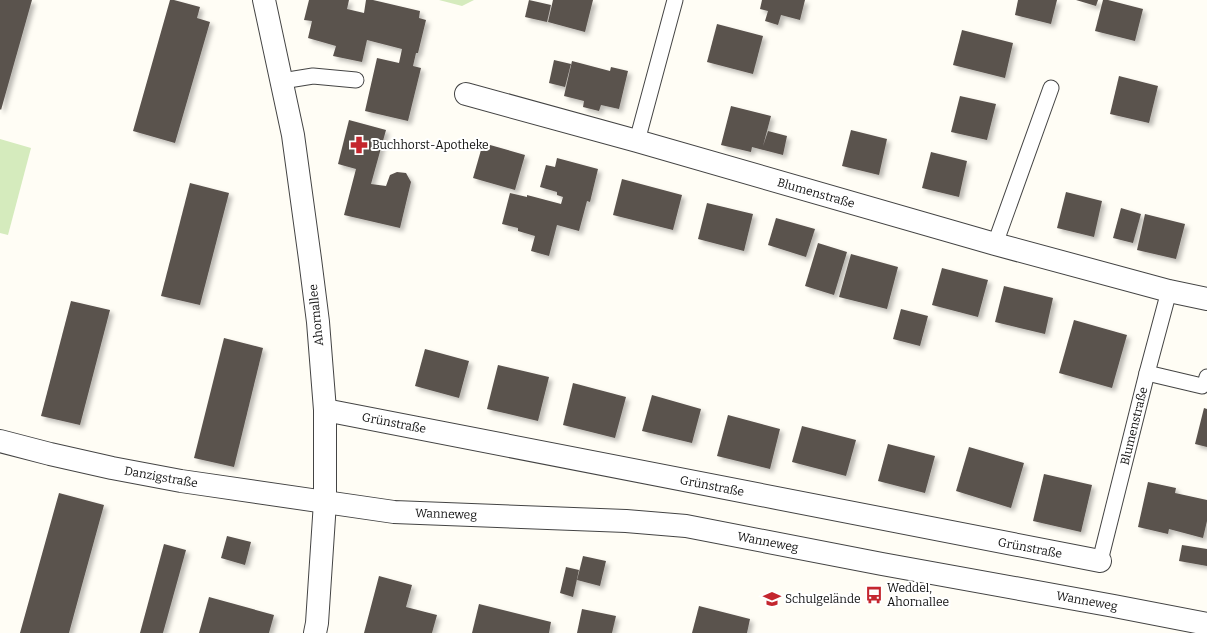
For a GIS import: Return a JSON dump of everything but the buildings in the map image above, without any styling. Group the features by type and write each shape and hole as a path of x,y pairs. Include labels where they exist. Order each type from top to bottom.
{"street":[{"name":"Ahornallee","path":"264,0 293,135 318,322 324,410 325,502 315,633"},
{"name":"Blumenstraße","path":"466,94 995,244 1169,291 1207,299"},
{"name":"Grünstraße","path":"324,410 1100,561"},
{"name":"Danzigstraße","path":"0,441 96,464 173,479 325,502"},
{"name":"Wanneweg","path":"325,502 394,512 626,521 686,526 1207,624"}],"lane":[{"path":"637,142 675,0"},
{"path":"282,81 313,76 356,80"},
{"path":"995,244 1052,88"},
{"name":"Blumenstraße","path":"1100,561 1169,291"},
{"path":"1147,373 1202,386 1207,377"}],"green space":[{"path":"439,0 474,0 462,6"},
{"path":"0,139 31,148 8,235 0,233"}],"place":[{"name":"Buchhorst-Apotheke","path":"359,145"},
{"name":"Weddel, Ahornallee","path":"874,595"},
{"name":"Schulgelände","path":"772,599"}]}
